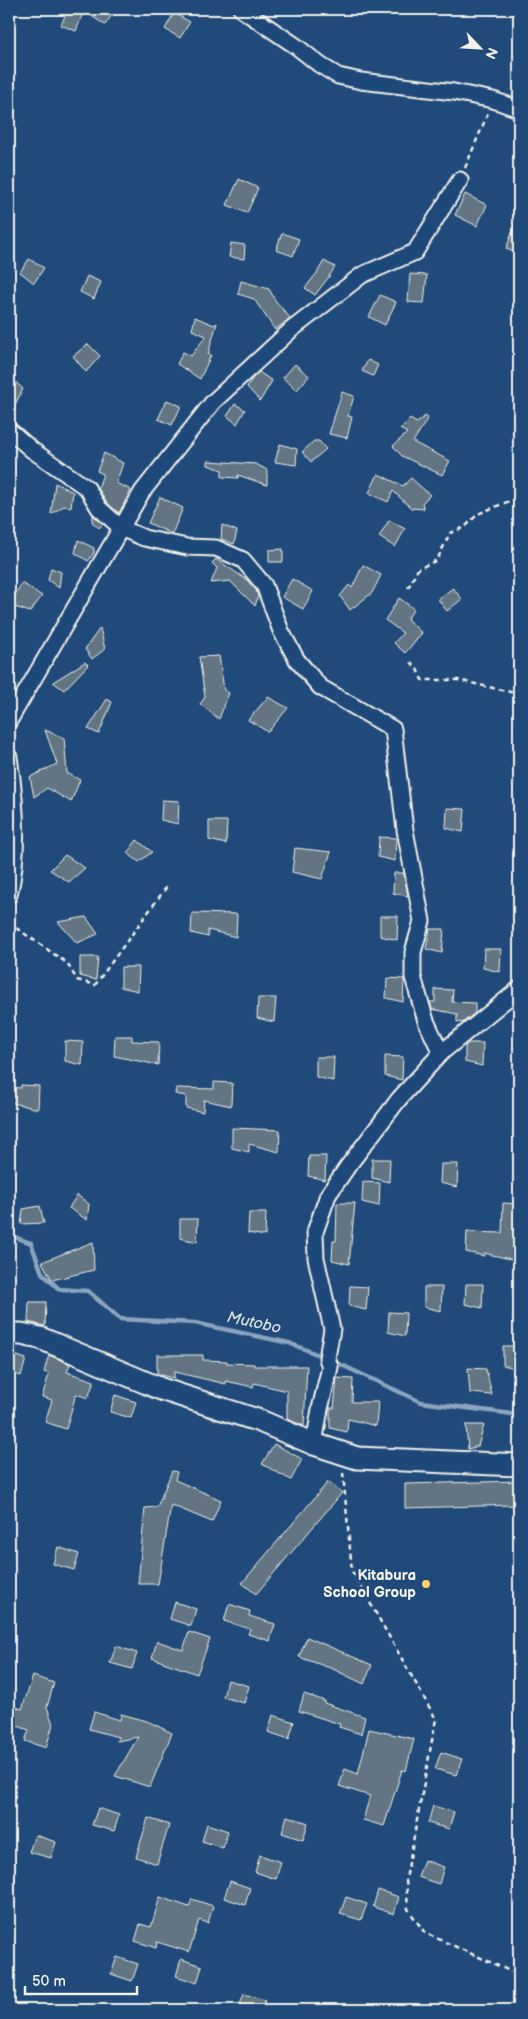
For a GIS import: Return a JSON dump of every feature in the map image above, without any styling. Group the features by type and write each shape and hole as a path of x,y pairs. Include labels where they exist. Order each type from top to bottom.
{"main road":[{"path":"9,1334 21,1334 40,1338 161,1389 260,1421 314,1444 357,1458 519,1465"}],"street":[{"path":"241,9 296,46 320,66 338,76 360,81 454,92 493,100 519,109"},
{"path":"9,720 142,492 213,402 291,330 362,275 415,252 460,180"},
{"path":"9,430 32,450 87,488 99,508 121,528 144,538 188,547 216,548 243,560 264,585 282,631 297,660 320,687 392,729 405,830 422,921 413,952 413,977 426,1022 441,1053"},
{"path":"9,757 15,796 14,874 9,895"},
{"path":"314,1444 330,1367 327,1358 332,1329 316,1258 315,1232 328,1195 399,1100 441,1053 519,989"}],"path":[{"path":"460,180 493,100"},
{"path":"408,588 418,569 437,560 450,533 465,527 478,514 519,497"},
{"path":"411,662 422,680 458,680 519,694"},
{"path":"9,923 67,963 77,980 95,985 168,885"},
{"path":"357,1458 343,1470 352,1571 436,1719 406,1879 408,1909 425,1933 519,1975"}],"building":[{"path":"68,9 116,9 105,25 84,11 76,31 61,25"},
{"path":"174,13 190,22 180,38 165,29"},
{"path":"239,179 258,188 247,213 227,205"},
{"path":"465,194 487,205 477,226 455,215"},
{"path":"519,217 519,254 506,249"},
{"path":"282,233 299,239 293,256 276,250"},
{"path":"231,243 245,245 244,259 229,257"},
{"path":"29,259 44,268 34,283 20,272"},
{"path":"324,261 335,267 315,295 305,288"},
{"path":"410,274 427,275 424,303 408,302"},
{"path":"87,276 101,282 94,299 80,292"},
{"path":"241,281 269,289 275,300 290,318 275,330 254,299 238,294"},
{"path":"380,295 396,302 385,325 369,317"},
{"path":"195,317 214,325 217,323 208,354 211,355 200,379 177,364 183,352 191,356 206,336 192,330"},
{"path":"88,344 100,356 86,372 73,356"},
{"path":"368,360 378,365 373,376 362,371"},
{"path":"295,364 309,376 297,390 283,378"},
{"path":"259,372 272,381 260,401 247,387"},
{"path":"9,376 23,389 9,416"},
{"path":"342,392 354,396 348,416 352,417 347,438 329,434"},
{"path":"167,400 181,406 172,425 158,419"},
{"path":"235,404 245,410 237,424 227,416"},
{"path":"425,416 428,418 413,442 450,461 442,475 402,456 393,446 407,433 400,429 410,419 417,423"},
{"path":"314,441 319,441 326,449 311,462 302,452"},
{"path":"280,444 297,449 296,465 275,462"},
{"path":"104,453 123,463 116,483 131,490 119,513 106,502 98,488 103,474 97,471"},
{"path":"208,461 256,464 267,470 267,485 238,475 238,478 222,477 222,470 208,465"},
{"path":"378,474 403,486 411,478 430,495 422,503 424,509 411,508 393,491 388,502 369,493"},
{"path":"55,483 73,492 71,507 64,506 51,514"},
{"path":"160,497 183,508 172,534 148,523"},
{"path":"93,515 103,524 99,528 92,522"},
{"path":"389,520 405,529 395,547 379,537"},
{"path":"222,525 237,531 234,544 221,539"},
{"path":"78,540 94,548 94,553 88,561 75,553"},
{"path":"283,549 283,562 269,562 269,550"},
{"path":"216,559 247,580 256,590 258,596 255,606 230,581 211,583 217,568 212,563"},
{"path":"363,565 381,575 372,593 350,610 340,596 349,585 352,588"},
{"path":"51,568 61,572 59,588 48,580"},
{"path":"292,579 313,591 303,609 282,597"},
{"path":"22,583 42,596 30,612 9,605"},
{"path":"453,588 462,599 447,611 438,599"},
{"path":"399,598 414,609 407,619 422,633 405,653 394,643 403,633 385,620"},
{"path":"100,628 105,649 92,659 85,649"},
{"path":"219,656 224,690 229,693 219,719 200,704 205,697 199,657"},
{"path":"85,662 88,665 64,690 53,682"},
{"path":"268,697 288,708 268,732 248,720"},
{"path":"107,699 112,702 99,734 88,729"},
{"path":"45,730 64,738 67,773 80,780 71,802 47,788 34,797 30,777 57,764"},
{"path":"162,800 179,801 178,824 161,820"},
{"path":"447,808 465,809 463,832 446,828"},
{"path":"209,821 227,821 226,844 209,840"},
{"path":"379,837 396,838 395,861 378,857"},
{"path":"137,840 152,852 139,862 127,853"},
{"path":"295,848 331,852 322,879 292,872"},
{"path":"65,855 85,868 69,882 50,870"},
{"path":"394,873 404,873 408,896 393,893"},
{"path":"192,913 237,914 236,937 208,930 208,937 191,933"},
{"path":"380,916 398,916 397,940 380,936"},
{"path":"86,917 98,934 77,943 58,922"},
{"path":"430,929 444,929 442,953 426,949"},
{"path":"484,949 501,949 500,972 483,968"},
{"path":"80,957 98,957 96,980 80,976"},
{"path":"121,967 139,967 138,991 121,987"},
{"path":"387,978 404,979 403,1002 386,998"},
{"path":"435,989 453,990 452,1002 475,1003 475,1013 462,1023 457,1022 457,1014 432,1009 430,1002 435,1002"},
{"path":"258,998 276,998 274,1022 257,1018"},
{"path":"115,1036 132,1036 132,1041 159,1042 158,1065 114,1056"},
{"path":"65,1041 83,1042 82,1065 65,1061"},
{"path":"469,1043 483,1043 482,1066 465,1062 465,1046"},
{"path":"385,1056 403,1057 402,1080 385,1076"},
{"path":"316,1057 334,1057 333,1081 316,1077"},
{"path":"214,1082 232,1083 231,1106 204,1100 203,1112 186,1108 186,1096 175,1094 176,1088 214,1089"},
{"path":"21,1085 39,1086 38,1109 9,1102 9,1087 21,1088"},
{"path":"232,1128 280,1130 279,1152 249,1144 249,1152 232,1148"},
{"path":"309,1156 326,1156 325,1180 308,1176"},
{"path":"372,1159 390,1159 389,1182 372,1178"},
{"path":"441,1164 458,1164 457,1187 440,1183"},
{"path":"363,1182 380,1183 379,1206 362,1202"},
{"path":"77,1195 89,1204 87,1220 69,1208"},
{"path":"337,1203 355,1203 349,1264 332,1260 333,1241 336,1241"},
{"path":"503,1203 519,1204 519,1261 484,1253 484,1256 466,1252 467,1232 502,1233"},
{"path":"40,1206 44,1223 21,1224 23,1209"},
{"path":"249,1213 266,1213 265,1236 248,1233"},
{"path":"180,1219 198,1219 197,1242 180,1238"},
{"path":"93,1242 94,1270 52,1280 42,1262"},
{"path":"466,1284 483,1284 482,1308 465,1304"},
{"path":"350,1286 368,1287 366,1310 349,1306"},
{"path":"424,1287 442,1287 441,1311 424,1307"},
{"path":"29,1302 46,1302 45,1326 28,1322"},
{"path":"389,1312 406,1313 405,1336 388,1332"},
{"path":"503,1346 519,1346 519,1369 503,1365"},
{"path":"9,1353 26,1359 21,1376 9,1372"},
{"path":"49,1355 70,1364 67,1372 94,1381 88,1398 76,1394 66,1429 45,1422 52,1400 42,1397 49,1374 44,1372"},
{"path":"157,1355 203,1355 203,1360 254,1364 254,1366 307,1366 304,1426 287,1419 287,1391 254,1383 253,1387 226,1381 226,1384 174,1372 174,1378 157,1374"},
{"path":"468,1368 486,1369 492,1395 470,1393"},
{"path":"337,1378 353,1379 352,1402 378,1402 376,1426 348,1419 347,1432 330,1428 330,1408 334,1408"},
{"path":"115,1395 136,1402 131,1418 110,1412"},
{"path":"466,1425 484,1425 478,1446 468,1449"},
{"path":"274,1444 302,1459 291,1480 262,1464"},
{"path":"172,1471 177,1472 175,1480 221,1500 212,1522 171,1505 158,1584 138,1584 145,1508 157,1507"},
{"path":"519,1481 519,1505 405,1508 405,1484"},
{"path":"328,1482 342,1493 256,1594 242,1583"},
{"path":"58,1547 79,1554 74,1570 53,1564"},
{"path":"175,1602 196,1609 191,1626 170,1619"},
{"path":"229,1604 250,1611 249,1616 275,1624 270,1641 248,1634 250,1629 224,1621"},
{"path":"189,1632 210,1639 197,1674 152,1658 157,1641 183,1650"},
{"path":"307,1637 372,1665 364,1684 333,1669 299,1657"},
{"path":"116,1646 137,1653 132,1669 110,1663"},
{"path":"33,1676 54,1683 47,1707 53,1724 46,1748 25,1741 29,1730 9,1723 9,1705 22,1709"},
{"path":"228,1680 249,1686 244,1703 223,1697"},
{"path":"304,1694 365,1717 361,1734 339,1727 340,1724 299,1711"},
{"path":"94,1712 120,1720 121,1714 147,1721 172,1733 150,1787 115,1776 138,1737 117,1741 118,1737 89,1729"},
{"path":"273,1715 294,1722 289,1739 268,1732"},
{"path":"369,1729 414,1739 406,1771 402,1770 384,1826 363,1820 370,1796 339,1786 345,1769 358,1774"},
{"path":"441,1752 462,1759 456,1775 435,1769"},
{"path":"433,1806 454,1812 449,1829 428,1823"},
{"path":"98,1808 119,1815 114,1831 92,1825"},
{"path":"287,1816 308,1823 303,1840 282,1833"},
{"path":"148,1818 169,1825 157,1864 136,1857"},
{"path":"207,1824 228,1831 223,1848 202,1841"},
{"path":"35,1835 56,1842 51,1858 29,1852"},
{"path":"260,1855 281,1862 276,1879 255,1872"},
{"path":"424,1860 444,1867 439,1884 418,1877"},
{"path":"230,1881 250,1888 245,1905 224,1898"},
{"path":"378,1890 399,1897 394,1914 373,1907"},
{"path":"160,1897 189,1907 192,1899 213,1906 208,1923 199,1920 189,1952 157,1942 156,1948 135,1941 140,1924 151,1927"},
{"path":"346,1897 367,1904 361,1920 340,1914"},
{"path":"117,1957 138,1964 132,1981 111,1974"},
{"path":"181,1959 202,1966 197,1983 176,1976"},
{"path":"244,1994 265,2000 262,2010 238,2010"}],"waterway":[{"name":"Mutobo","path":"9,1235 31,1243 42,1273 59,1289 88,1291 120,1319 195,1323 289,1343 324,1357"},
{"name":"Mutobo","path":"331,1360 421,1402 519,1415"}],"place":[{"name":"Kitabura School Group","path":"426,1584"}]}
